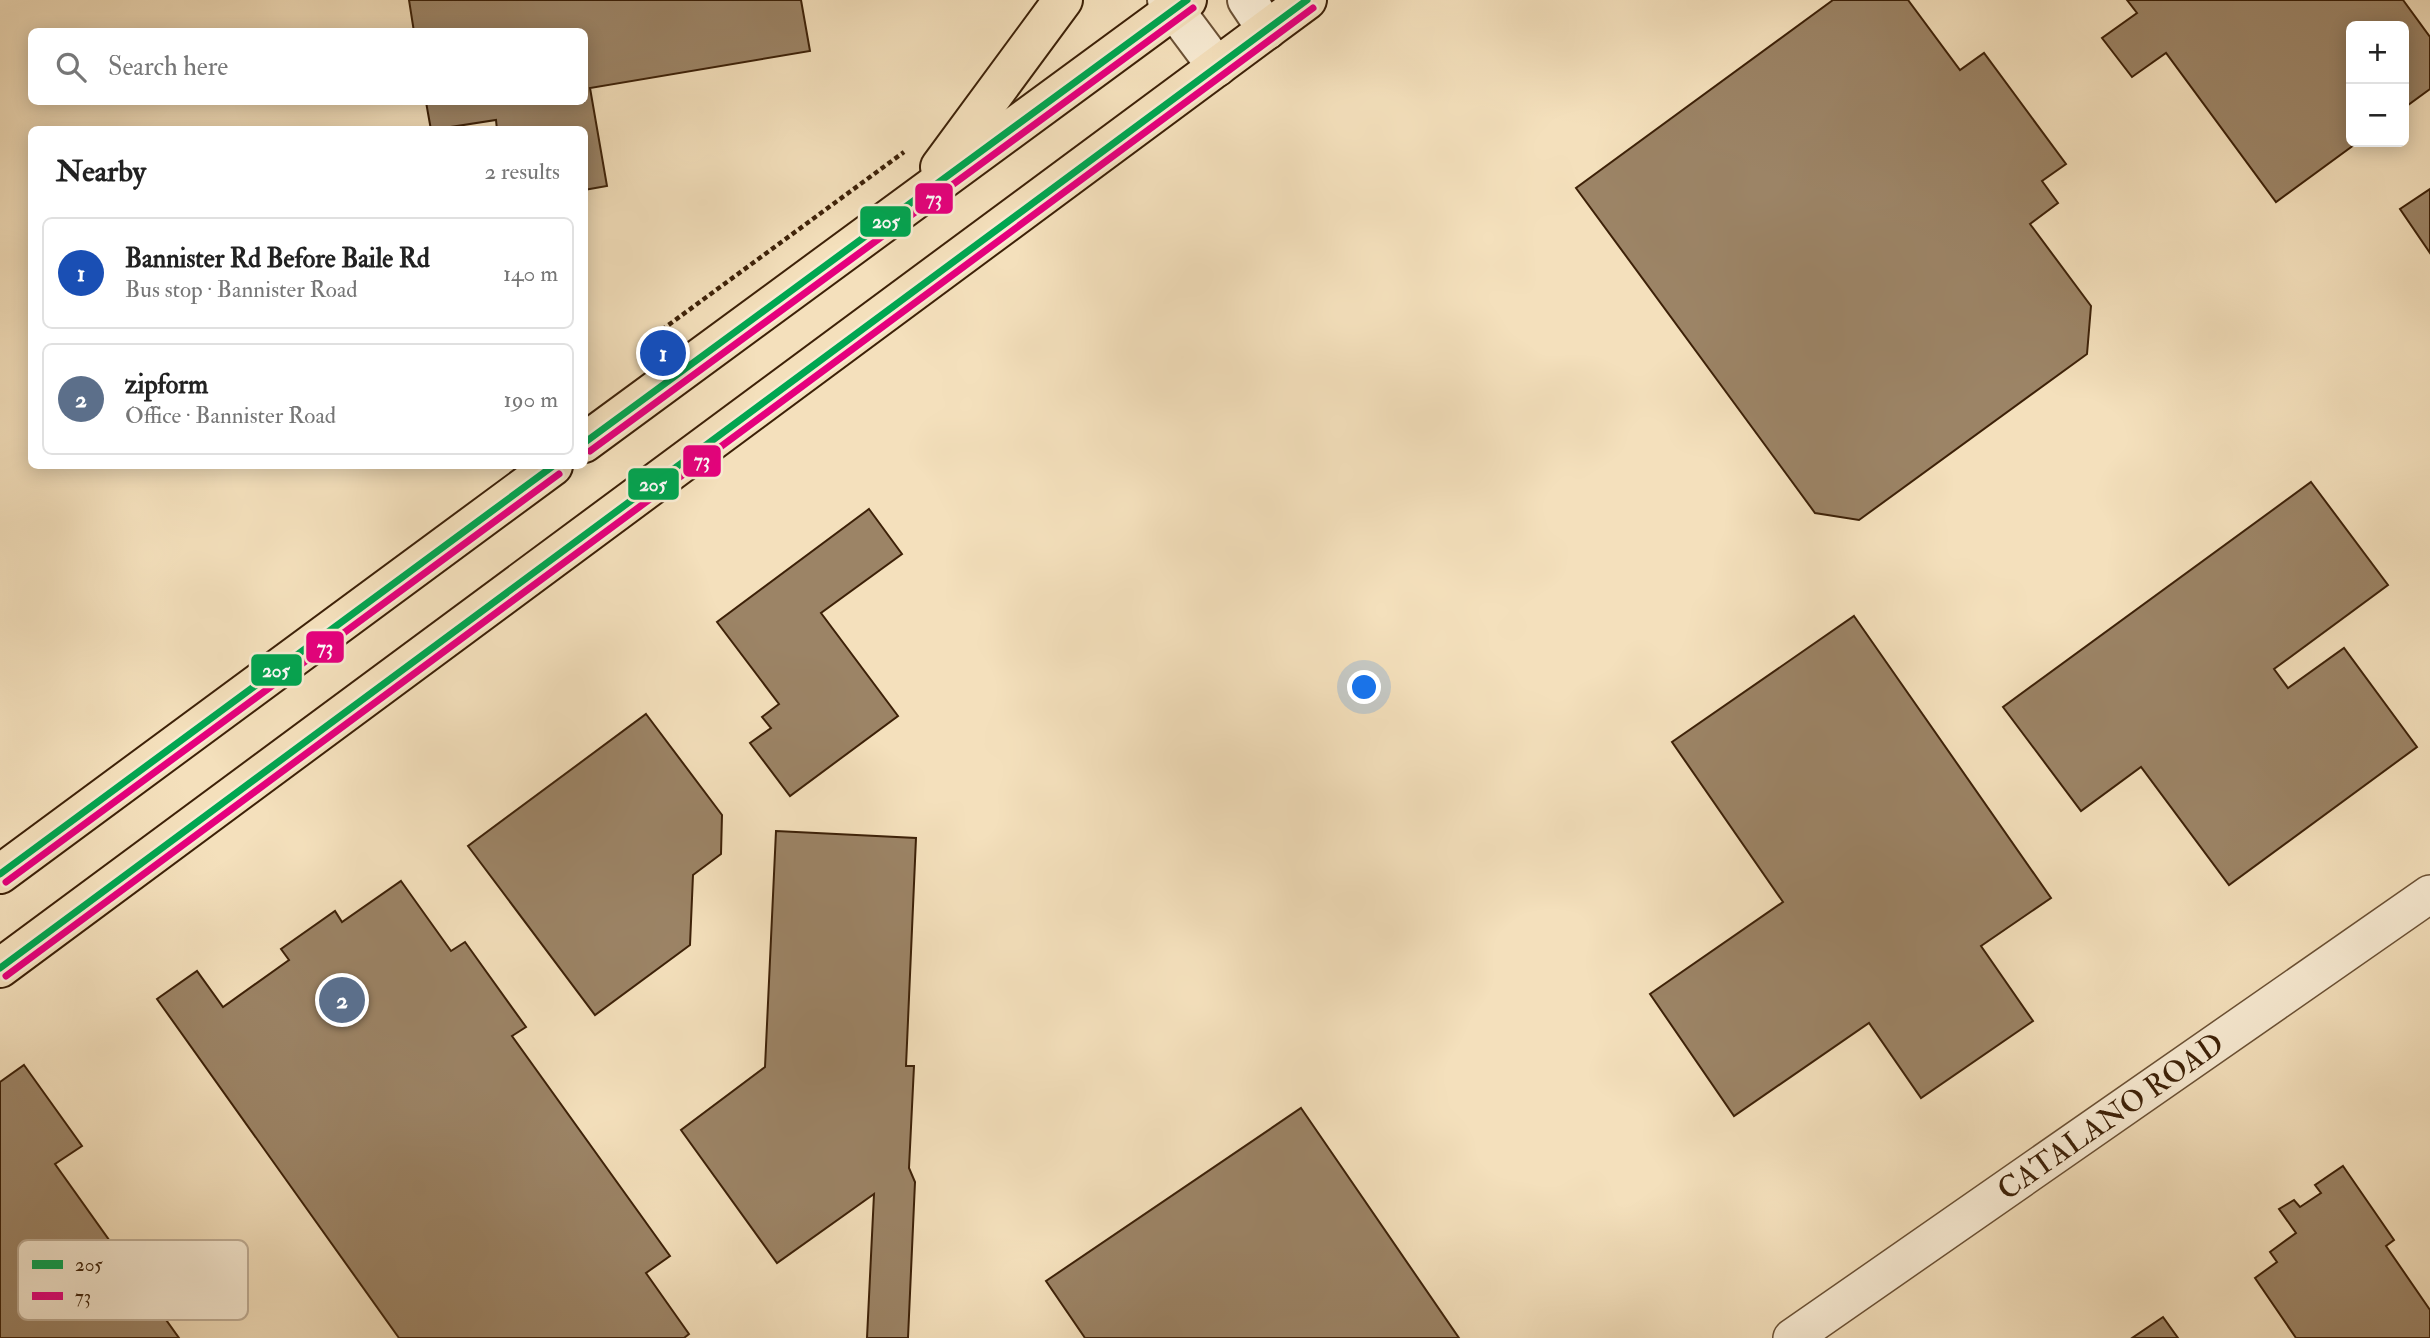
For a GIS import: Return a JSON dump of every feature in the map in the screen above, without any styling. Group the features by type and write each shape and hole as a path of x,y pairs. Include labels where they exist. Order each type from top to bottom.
{"main road":[{"path":"918,197 1063,0"},
{"path":"0,968 1217,68 1257,15 1307,0"},
{"path":"588,440 1176,4"},
{"path":"0,874 549,469"}],"street":[{"path":"1176,4 1217,68"},
{"name":"CATALANO ROAD","path":"1792,1338 2430,894"}],"path":[{"path":"648,340 912,146"}],"building":[{"path":"409,0 801,0 810,51 590,88 607,186 588,189 588,126 497,126 496,120 457,126 430,126 427,105 588,105 588,28 413,28"},
{"path":"1833,0 1908,0 1960,70 1984,53 2066,164 2042,181 2058,203 2030,224 2091,306 2087,354 1859,520 1815,513 1576,188"},
{"path":"2127,0 2403,0 2430,37 2430,89 2409,104 2409,21 2346,21 2346,147 2351,147 2276,202 2166,53 2132,77 2102,38 2137,13"},
{"path":"2430,189 2430,253 2400,209"},
{"path":"2311,482 2388,585 2274,669 2288,688 2344,648 2417,747 2229,885 2141,767 2081,811 2003,707"},
{"path":"869,509 902,554 821,613 898,716 790,796 750,743 771,728 762,717 779,704 717,622"},
{"path":"1854,616 2051,898 1981,946 2033,1021 1921,1098 1869,1023 1734,1116 1650,994 1783,902 1672,742"},
{"path":"646,714 722,815 721,854 693,875 690,945 595,1015 468,846"},
{"path":"776,831 916,838 906,1066 914,1066 909,1168 915,1182 908,1338 867,1338 874,1194 777,1263 681,1130 765,1067"},
{"path":"401,881 451,951 465,942 526,1027 512,1036 670,1256 646,1273 689,1334 684,1338 399,1338 157,999 197,971 223,1007 289,960 281,949 335,911 342,922"},
{"path":"24,1065 82,1146 55,1164 109,1240 18,1240 18,1320 166,1320 179,1338 0,1338 0,1082"},
{"path":"1301,1108 1459,1338 1085,1338 1046,1281"},
{"path":"2343,1166 2394,1240 2386,1246 2430,1310 2430,1338 2296,1338 2255,1278 2277,1262 2270,1252 2296,1233 2279,1209 2294,1200 2300,1207 2321,1193 2315,1185"},
{"path":"2163,1317 2178,1338 2132,1338"}],"transit line":[{"name":"205","path":"588,440 1187,0"},
{"name":"205","path":"0,968 1307,0"},
{"name":"73","path":"590,451 1193,8"},
{"name":"73","path":"6,976 1313,8"},
{"name":"205","path":"0,874 549,469"},
{"name":"73","path":"6,882 559,474"}],"place":[{"name":"Bannister Rd Before Baile Rd","path":"663,353"},
{"name":"zipform","path":"342,1000"}]}
